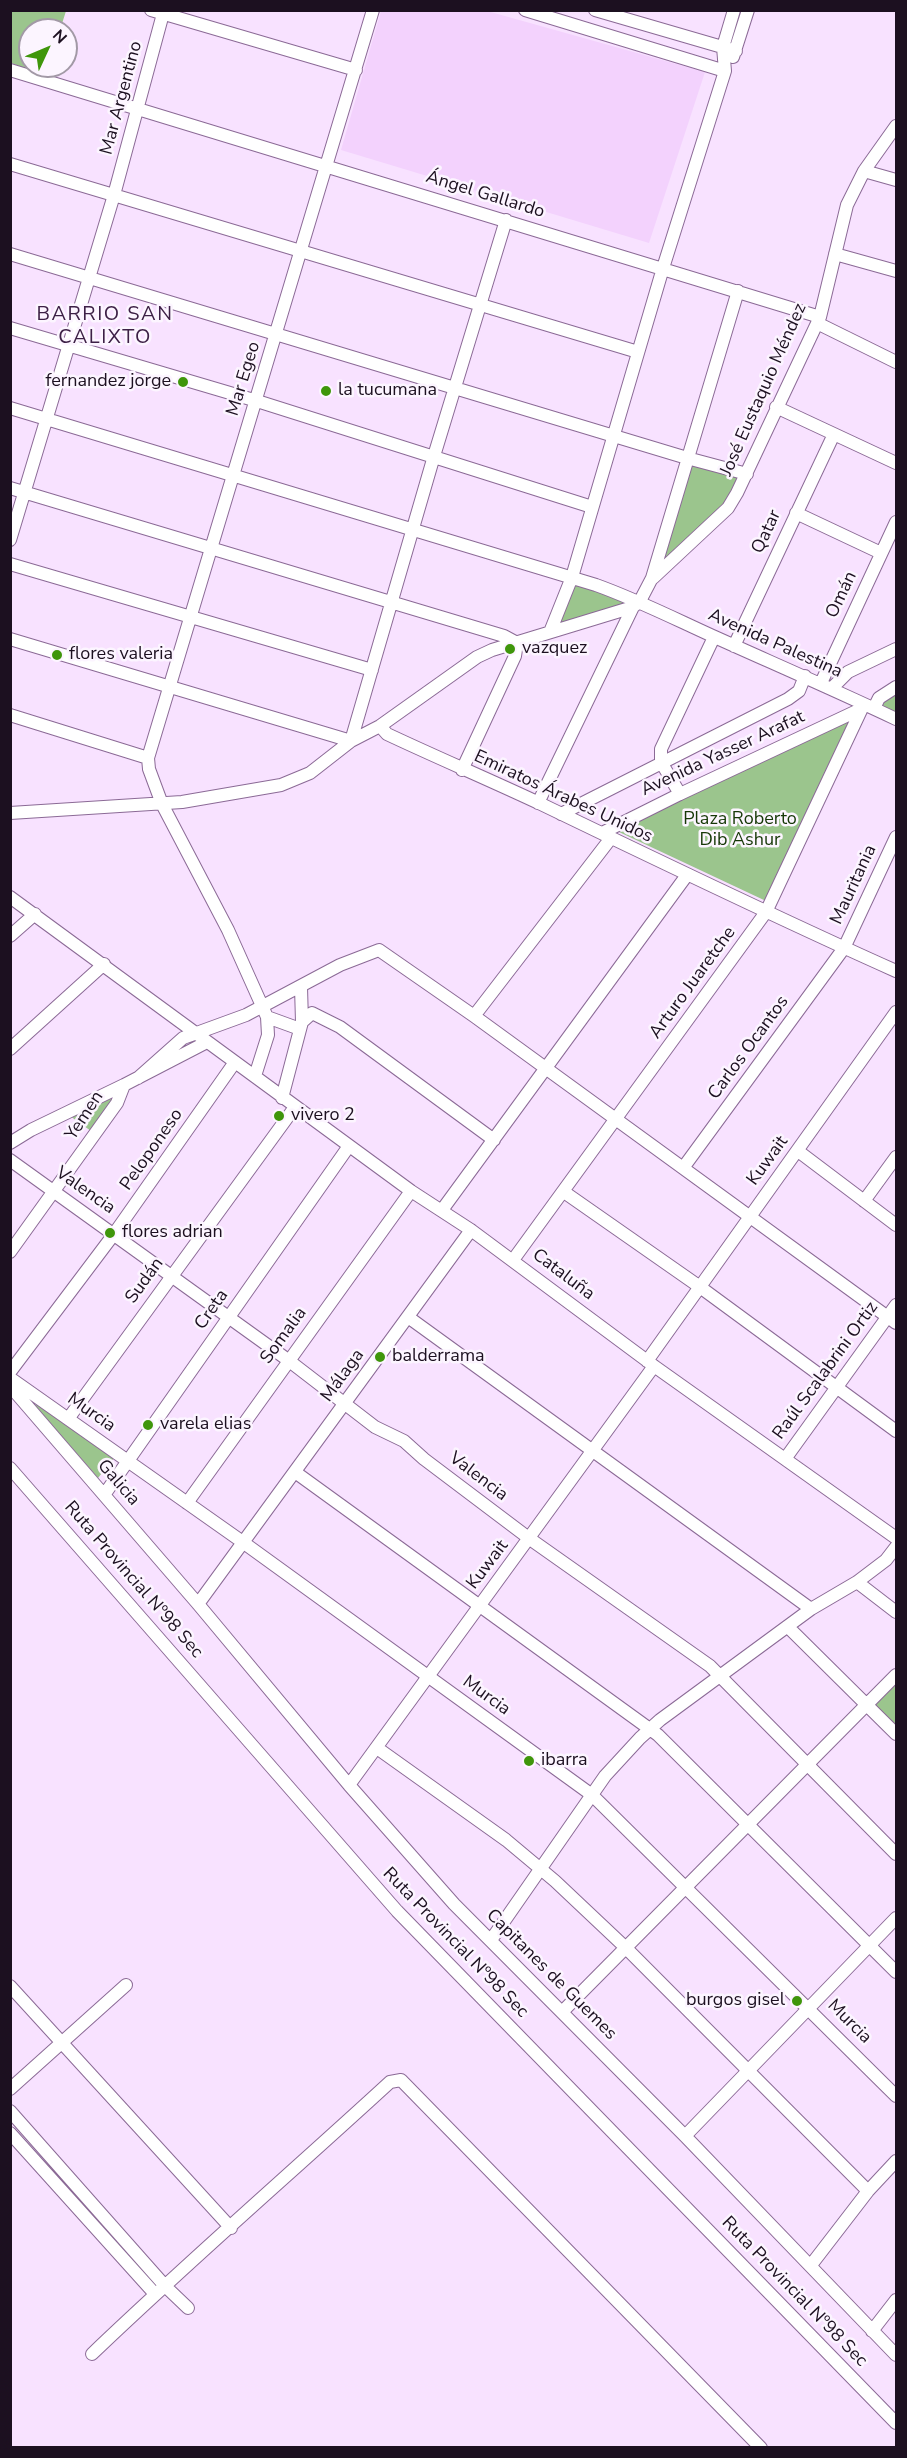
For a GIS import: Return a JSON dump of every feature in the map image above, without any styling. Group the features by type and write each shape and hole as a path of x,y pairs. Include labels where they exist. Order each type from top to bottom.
{"street":[{"name":"Mar Egeo","path":"148,758 373,10"},
{"path":"525,10 724,71"},
{"path":"595,10 736,51"},
{"path":"724,71 723,47 734,10"},
{"path":"550,632 572,577 724,71 736,51 748,10"},
{"path":"160,12 356,70"},
{"name":"Mar Argentino","path":"10,540 114,195 138,108 160,12"},
{"name":"Ángel Gallardo","path":"10,70 738,291 819,320 897,362"},
{"name":"José Eustaquio Méndez","path":"652,578 728,508 747,474 776,406 819,320 847,205 864,171 897,126"},
{"path":"10,164 638,352"},
{"path":"864,171 897,180"},
{"path":"351,741 506,220"},
{"path":"10,254 687,458 747,474"},
{"path":"835,254 897,270"},
{"path":"538,803 636,604 652,578 738,291"},
{"path":"10,328 256,401 592,507"},
{"path":"776,406 897,463"},
{"name":"Avenida Palestina","path":"10,408 572,577 805,676 866,707 897,719"},
{"name":"Qatar","path":"734,646 834,434"},
{"path":"10,488 504,636 517,643"},
{"path":"796,513 888,547"},
{"name":"Omán","path":"827,686 897,522"},
{"path":"10,564 372,670"},
{"path":"10,813 162,804 280,785 296,780 318,767 351,741 380,726 477,657 492,650 636,604"},
{"path":"680,794 661,762 661,749 714,637"},
{"path":"10,639 351,741"},
{"path":"462,770 515,656 517,643"},
{"path":"827,686 848,672 897,649"},
{"name":"Avenida Yasser Arafat","path":"561,814 788,699 799,690 805,676"},
{"name":"Avenida Yasser Arafat","path":"607,836 680,794 866,707 897,687"},
{"name":"Arturo Juaretche","path":"513,1260 766,912 866,707"},
{"path":"10,715 148,758 149,770 162,804 228,930 264,1012 268,1035 255,1077"},
{"name":"Emiratos Árabes Unidos","path":"380,726 387,734 462,770 538,803 897,972"},
{"path":"474,1016 607,836"},
{"name":"Mauritania","path":"844,948 897,837"},
{"path":"442,1210 687,875"},
{"name":"Cataluña","path":"10,897 104,964 282,1098 411,1191 513,1260 651,1363 897,1538"},
{"path":"10,936 35,914"},
{"name":"Carlos Ocantos","path":"682,1168 844,948"},
{"path":"138,1078 177,1043 196,1033 246,1015 264,1012 301,987 340,965 379,950 545,1067 892,1320"},
{"path":"10,1049 104,964"},
{"path":"282,1098 301,1025 301,987"},
{"path":"264,1012 301,1025"},
{"name":"Kuwait","path":"349,1785 593,1452 700,1287 897,1012"},
{"path":"301,1025 312,1013 340,1027 494,1140"},
{"path":"10,1143 31,1130 207,1042"},
{"name":"Peloponeso","path":"10,1372 114,1234 235,1062"},
{"name":"Yemen","path":"10,1252 117,1102 124,1085"},
{"name":"Sudán","path":"68,1419 295,1107"},
{"name":"Creta","path":"104,1495 349,1146"},
{"path":"798,1151 897,1225"},
{"path":"864,1201 897,1157"},
{"name":"Valencia","path":"10,1160 288,1360 375,1427 404,1441 424,1459 530,1539 710,1666 897,1854"},
{"name":"Somalia","path":"187,1503 411,1191"},
{"path":"564,1192 700,1287 897,1431"},
{"name":"Málaga","path":"198,1604 471,1230"},
{"name":"Raúl Scalabrini Ortiz","path":"786,1459 837,1389 892,1320 897,1305"},
{"path":"408,1317 811,1609"},
{"name":"Murcia","path":"10,1378 244,1543 592,1795 897,2096"},
{"name":"Galicia","path":"10,1386 198,1604"},
{"name":"Ruta Provincial Nº98 Sec","path":"10,1468 397,1911 897,2423"},
{"path":"295,1472 658,1735 897,1972"},
{"path":"491,1940 542,1870 605,1776 649,1730 811,1609 857,1582 886,1560 897,1547"},
{"path":"857,1582 897,1612"},
{"name":"Capitanes de Guemes","path":"198,1604 349,1785 454,1904 685,2136 897,2355"},
{"path":"788,1627 897,1734"},
{"path":"563,2012 897,1675"},
{"path":"377,1748 506,1840 542,1870 626,1948 868,2191"},
{"path":"685,2136 897,1918"},
{"path":"10,2090 126,1985"},
{"path":"10,1986 231,2228"},
{"path":"92,2354 390,2082 402,2080 761,2448"},
{"path":"10,2111 160,2290"},
{"path":"10,2133 160,2290 188,2308"},
{"path":"811,2265 868,2191 897,2161"},
{"path":"872,2331 897,2300"}],"shaded area":[{"path":"381,11 487,11 705,72 649,243 341,150"}],"green space":[{"path":"10,11 66,11 64,18 18,18 18,66 11,63"},
{"path":"687,459 746,475 731,501 653,577"},
{"path":"573,578 639,601 552,631"},
{"path":"896,689 896,717 875,708"},
{"name":"Plaza Roberto Dib Ashur","path":"850,719 766,901 619,832 734,773"},
{"path":"108,1098 114,1100 91,1131 70,1116"},
{"path":"37,1402 114,1458 98,1478 35,1406"},
{"path":"896,1679 896,1730 871,1706"}],"place":[{"name":"fernandez jorge","path":"183,382"},
{"name":"la tucumana","path":"326,391"},
{"name":"vazquez","path":"510,649"},
{"name":"flores valeria","path":"57,655"},
{"name":"vivero 2","path":"279,1116"},
{"name":"flores adrian","path":"110,1233"},
{"name":"balderrama","path":"380,1357"},
{"name":"varela elias","path":"148,1425"},
{"name":"ibarra","path":"529,1761"},
{"name":"burgos gisel","path":"797,2001"}],"district":[{"name":"BARRIO SAN CALIXTO","path":"105,326"}]}
